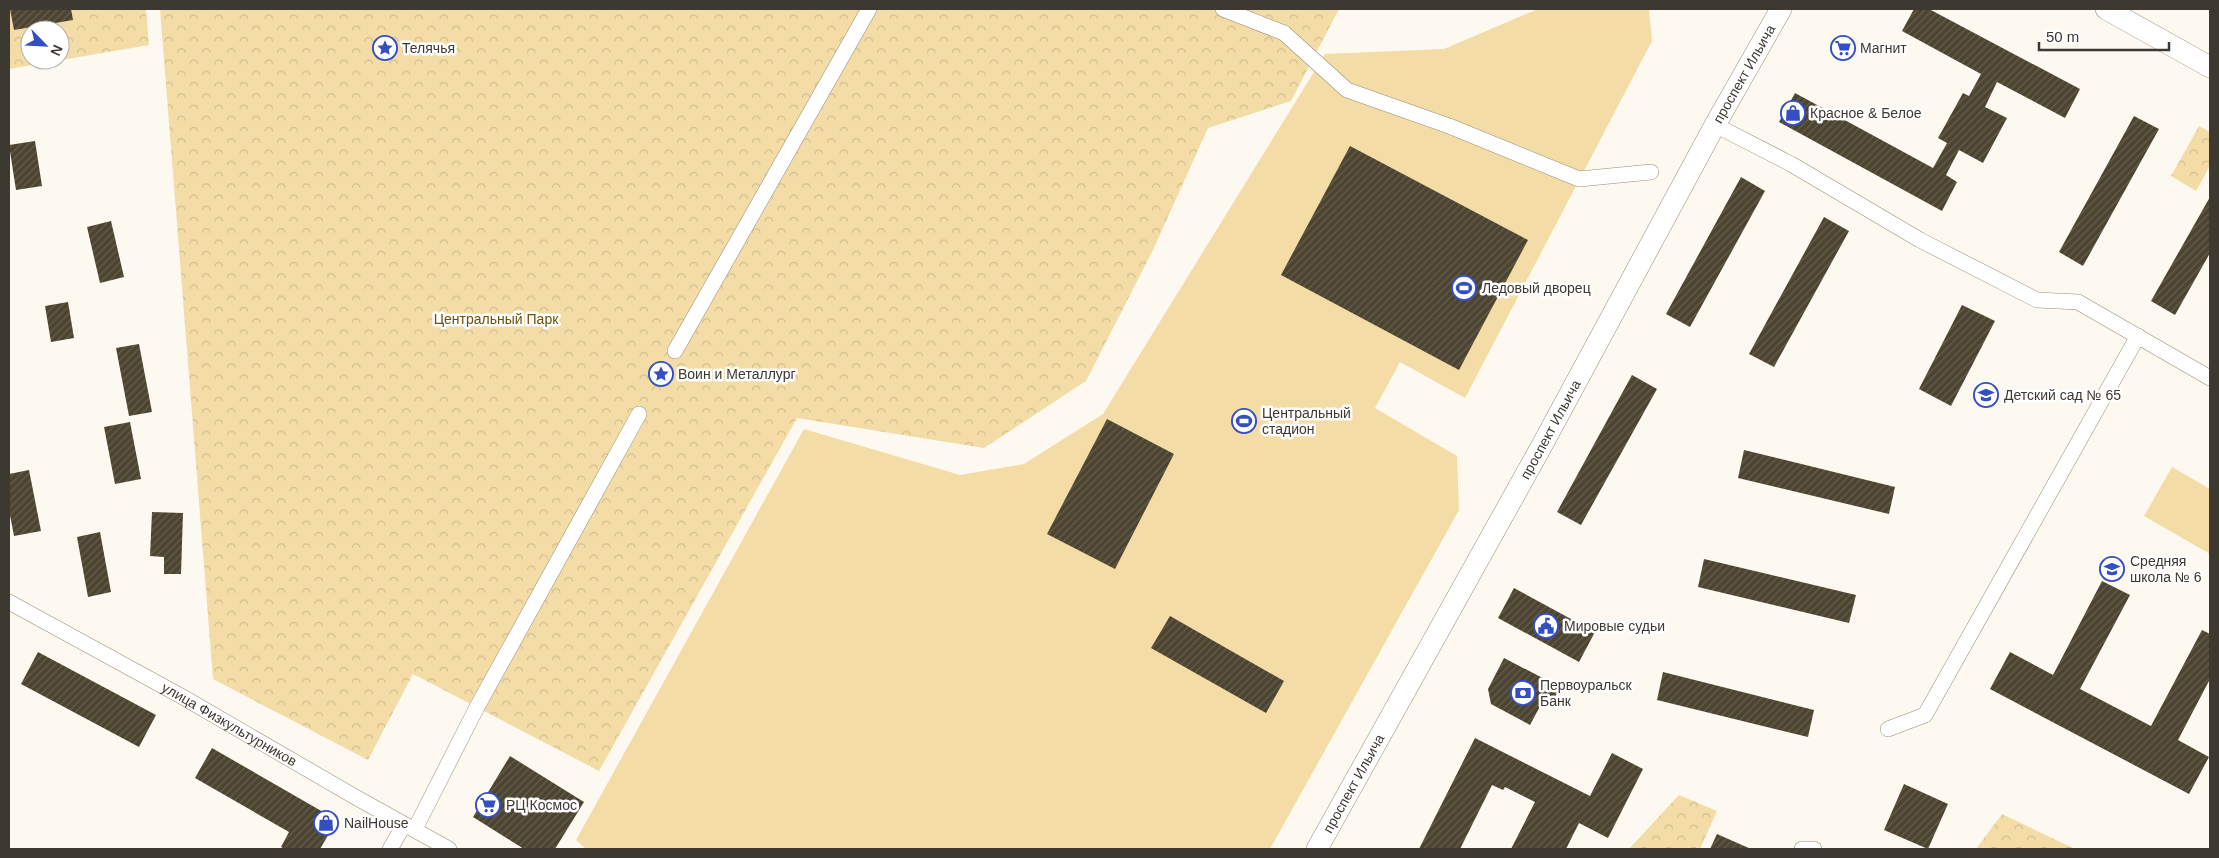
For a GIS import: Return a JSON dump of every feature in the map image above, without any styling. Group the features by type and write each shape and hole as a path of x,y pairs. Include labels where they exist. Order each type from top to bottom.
{"main road":[{"name":"проспект Ильича","path":"1317,849 1540,449 1715,125 1781,9"},
{"path":"2106,9 2210,67"}],"street":[{"path":"675,351 869,9"},
{"path":"1223,9 1284,33 1348,90 1449,126 1579,179 1652,172"},
{"path":"1715,125 1791,164 1920,240 2037,300 2078,302 2210,378"},
{"path":"1888,729 1925,715 2138,336"},
{"path":"390,849 409,827 477,708 639,414"},
{"name":"улица Физкультурников","path":"9,602 189,701 450,849"},
{"path":"1802,849 1814,849"}],"green space":[{"path":"9,9 146,9 149,45 70,59 70,20 20,20 20,67 9,69"},
{"name":"Центральный Парк","path":"160,9 1339,9 1291,101 1208,128 1153,250 1086,381 984,448 797,418 599,771 413,674 368,760 213,679"},
{"name":"Центральный стадион","path":"1538,9 1649,9 1652,41 1465,398 1400,362 1375,408 1457,456 1459,510 1270,849 586,849 576,840 804,429 960,475 1024,464 1103,414 1325,54 1444,49"},
{"path":"2199,126 2210,132 2210,166 2196,191 2171,176"},
{"path":"2172,467 2210,489 2210,554 2144,516"},
{"path":"1679,795 1717,811 1700,849 1629,849"},
{"path":"2002,814 2075,849 1976,849"}],"building":[{"path":"10,9 71,9 73,20 20,20 20,29 14,30"},
{"path":"1914,9 1929,9 2080,89 2065,118 1997,82 1985,107 2007,118 1983,163 1959,150 1946,175 1957,182 1942,211 1779,122 1795,93 1933,168 1947,143 1938,138 1963,93 1969,96 1981,74 1902,31"},
{"path":"2134,116 2159,129 2083,266 2059,252"},
{"path":"35,141 42,186 16,190 9,145"},
{"path":"1350,146 1528,240 1459,370 1281,275"},
{"path":"1741,177 1765,191 1690,327 1666,314"},
{"path":"2210,197 2210,253 2175,315 2151,301"},
{"path":"1824,217 1849,231 1774,367 1749,354"},
{"path":"111,221 124,277 100,283 87,227"},
{"path":"68,302 74,338 51,342 45,306"},
{"path":"1962,305 1995,321 1951,406 1919,389"},
{"path":"139,344 152,412 129,416 116,348"},
{"path":"1632,375 1657,389 1581,525 1557,512"},
{"path":"1107,419 1174,454 1115,569 1047,534"},
{"path":"130,422 141,479 115,484 104,427"},
{"path":"1744,450 1895,487 1889,514 1738,478"},
{"path":"29,470 41,531 14,536 9,510 9,474"},
{"path":"152,512 183,513 181,574 164,574 164,557 150,556"},
{"path":"100,532 111,592 88,597 77,537"},
{"path":"1704,559 1856,595 1849,623 1698,587"},
{"path":"2102,581 2130,595 2080,689 2151,726 2202,630 2210,634 2210,679 2178,740 2209,757 2189,794 1990,689 2010,652 2053,675"},
{"path":"1514,588 1595,632 1579,662 1498,618"},
{"path":"1170,616 1284,681 1266,713 1151,648"},
{"path":"38,652 156,715 139,747 21,684"},
{"name":"Первоуральск Банк","path":"1504,658 1560,687 1553,701 1545,697 1530,725 1491,704 1488,689"},
{"path":"1663,672 1814,710 1808,737 1657,700"},
{"path":"1475,738 1590,796 1612,753 1643,769 1608,838 1579,823 1566,849 1511,849 1535,802 1505,787 1503,790 1492,785 1460,849 1419,849"},
{"path":"212,748 337,820 320,849 285,849 281,847 289,832 195,778"},
{"path":"510,756 584,802 555,849 524,849 473,817"},
{"path":"1904,784 1948,804 1928,849 1884,830"},
{"path":"1717,834 1751,849 1710,849"}],"place":[{"name":"Телячья","path":"385,48"},
{"name":"Магнит","path":"1843,48"},
{"name":"Красное & Белое","path":"1793,113"},
{"name":"Ледовый дворец","path":"1464,288"},
{"name":"Воин и Металлург","path":"661,374"},
{"name":"Детский сад № 65","path":"1986,395"},
{"name":"Центральный стадион","path":"1244,421"},
{"name":"Средняя школа № 6","path":"2112,569"},
{"name":"Мировые судьи","path":"1546,626"},
{"name":"Первоуральск Банк","path":"1523,693"},
{"name":"РЦ Космос","path":"488,805"},
{"name":"NailHouse","path":"326,823"}]}
